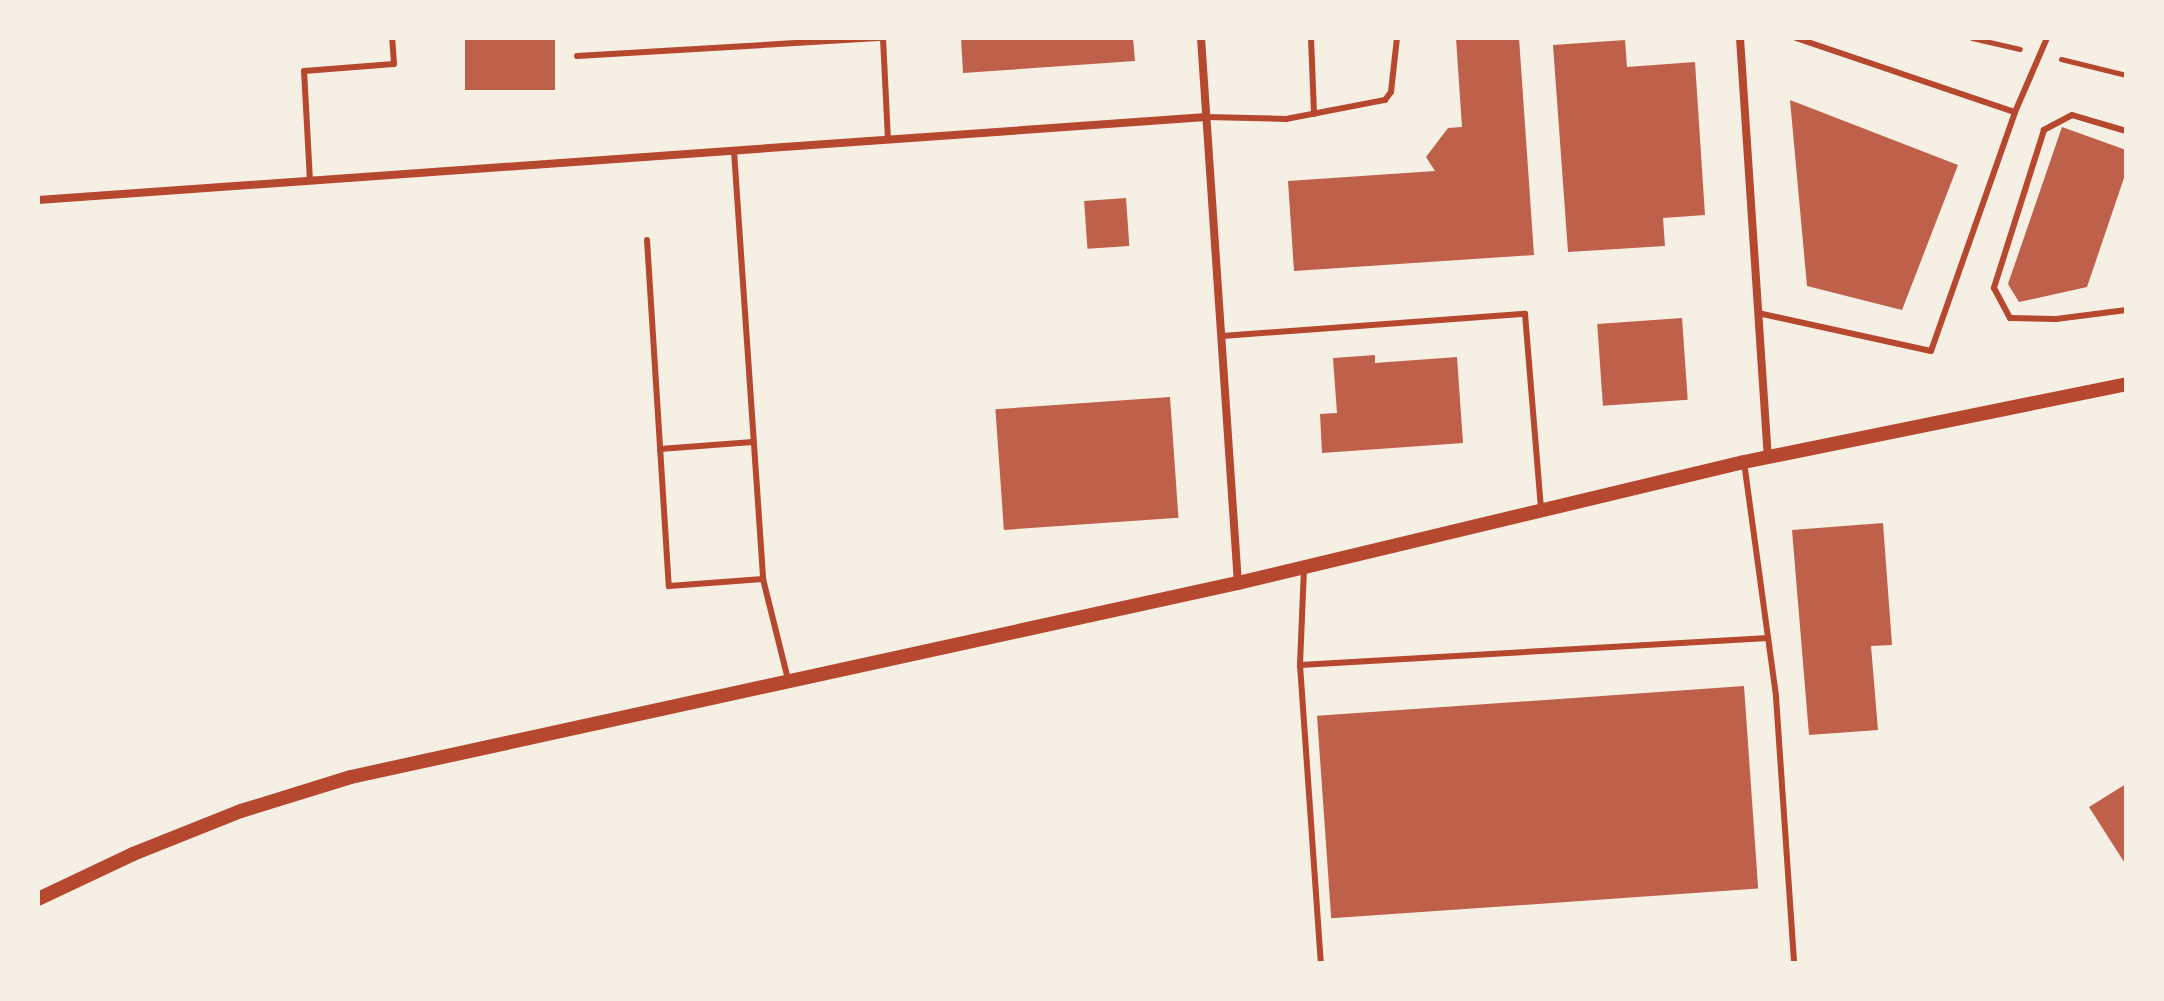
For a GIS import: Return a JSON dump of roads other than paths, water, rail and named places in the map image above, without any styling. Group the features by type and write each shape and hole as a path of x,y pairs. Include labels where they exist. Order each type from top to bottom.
{"street":[{"path":"1201,38 1238,583"},
{"path":"1740,38 1768,457"},
{"path":"38,200 1206,117"},
{"path":"38,899 187,832 351,777 1238,583 1744,462 2126,384"}],"lane":[{"path":"310,181 304,71 394,64 392,38"},
{"path":"577,56 882,38 888,140"},
{"path":"1311,38 1314,114"},
{"path":"1206,117 1314,114 1385,100 1391,92 1397,38"},
{"path":"1796,38 2015,112"},
{"path":"1758,313 1931,351 2015,112 2047,38"},
{"path":"2126,131 2072,115 2044,130 1994,288 2010,318 2056,319 2126,310"},
{"path":"734,151 763,579 789,680"},
{"path":"647,240 669,586 763,579"},
{"path":"1222,336 1525,314 1541,511"},
{"path":"660,449 753,442"},
{"path":"1744,462 1768,638 1794,963"},
{"path":"1304,567 1300,665 1321,963"},
{"path":"1300,665 1768,638"}]}
